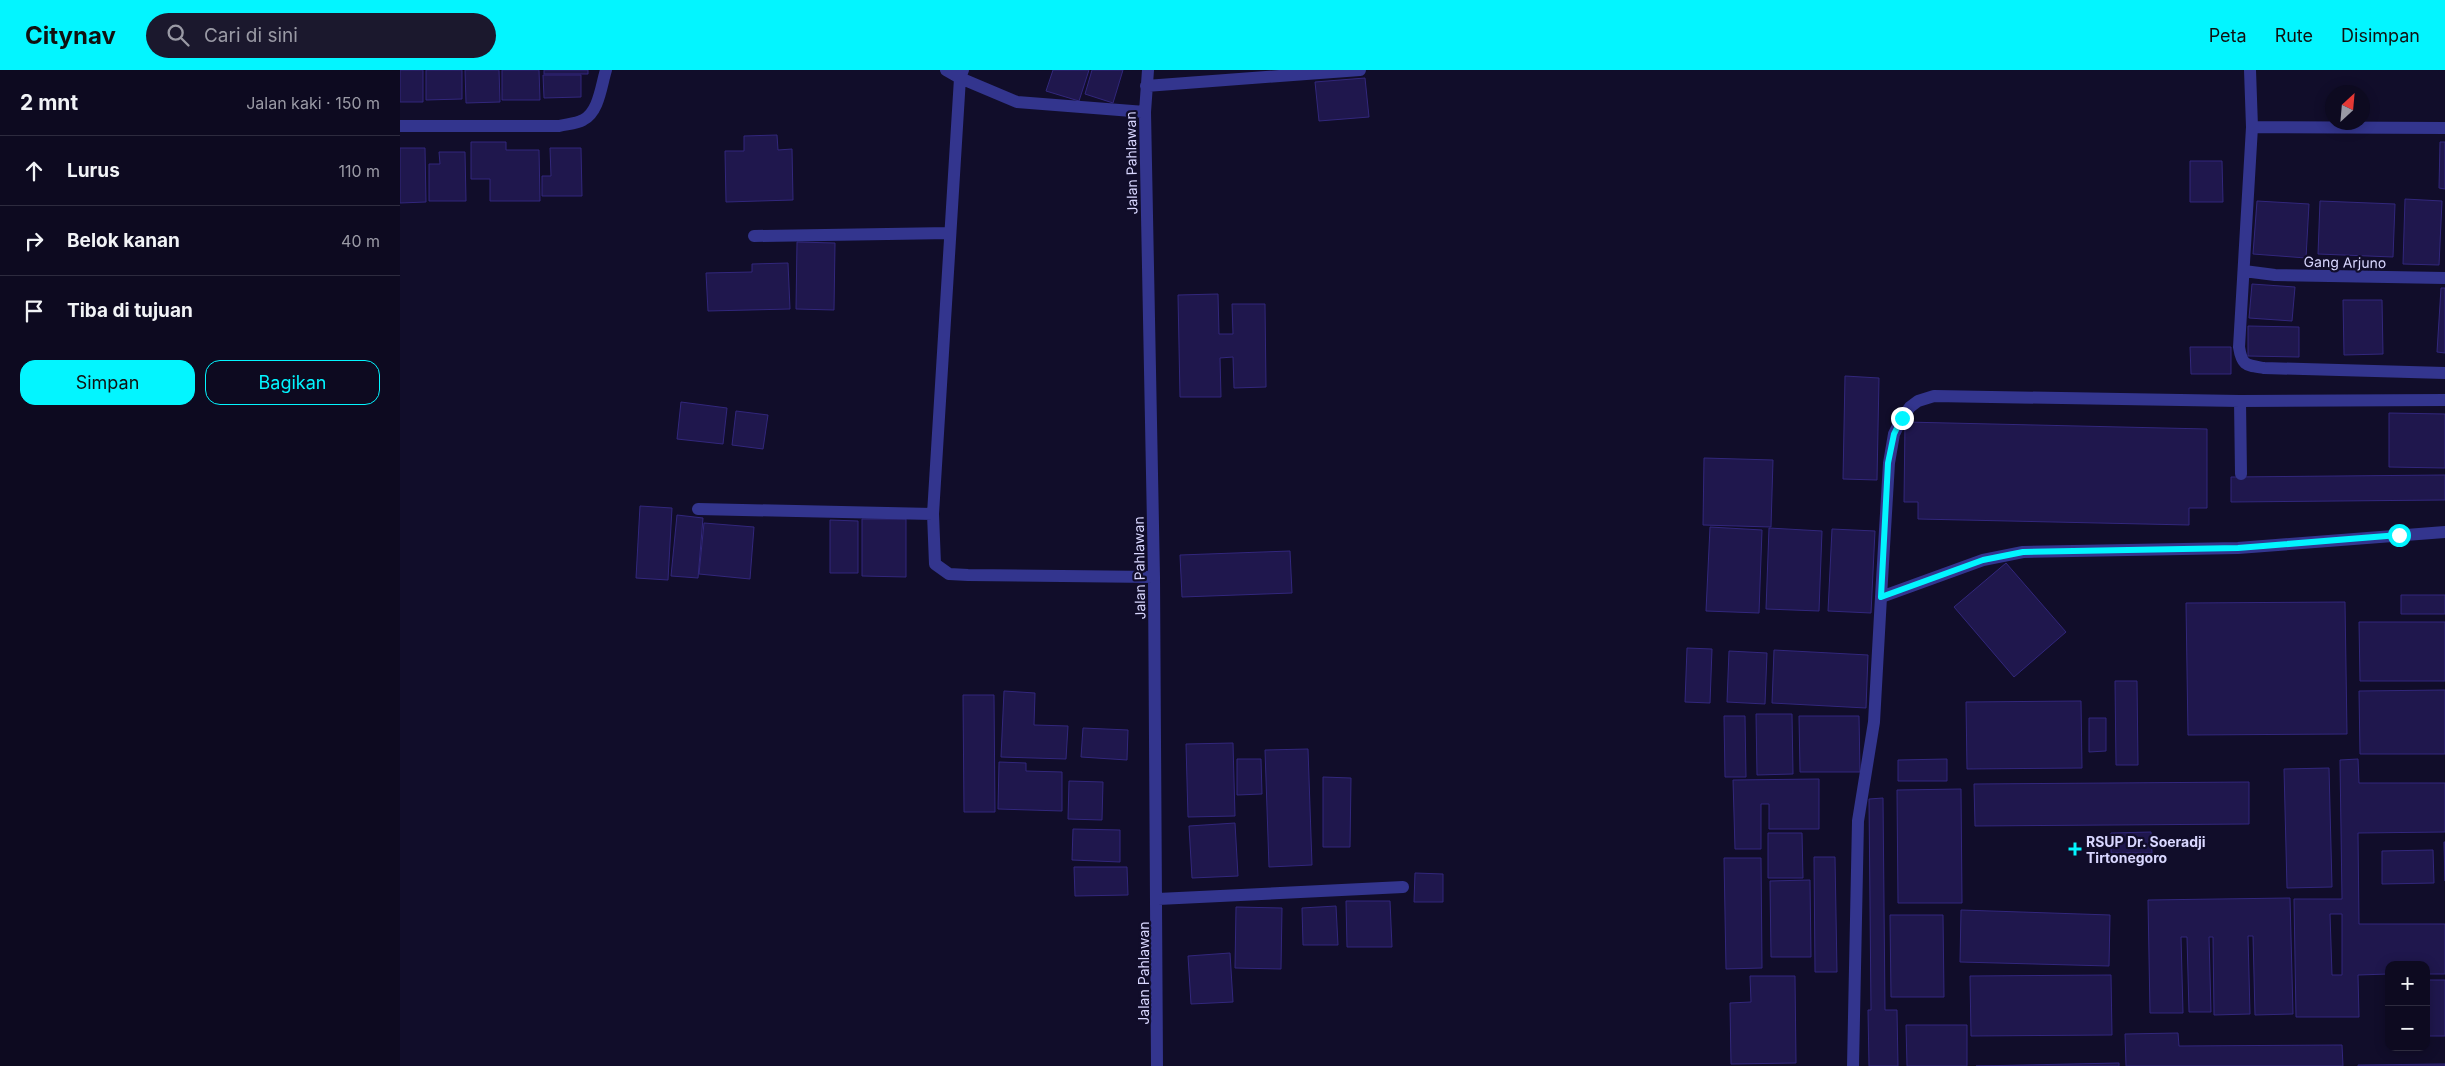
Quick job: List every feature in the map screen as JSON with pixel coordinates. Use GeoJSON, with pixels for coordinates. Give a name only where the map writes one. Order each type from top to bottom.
{"type":"FeatureCollection","features":[{"type":"Feature","properties":{"kind":"street"},"geometry":{"type":"LineString","coordinates":[[400,126],[559,126],[582,121],[591,113],[595,106],[606,70]]}},
{"type":"Feature","properties":{"kind":"street"},"geometry":{"type":"LineString","coordinates":[[946,70],[961,74],[1017,102],[1145,112]]}},
{"type":"Feature","properties":{"kind":"street","name":"Jalan Pahlawan"},"geometry":{"type":"LineString","coordinates":[[1148,70],[1145,112],[1154,577],[1158,899],[1157,1066]]}},
{"type":"Feature","properties":{"kind":"street"},"geometry":{"type":"LineString","coordinates":[[1146,86],[1360,70]]}},
{"type":"Feature","properties":{"kind":"street"},"geometry":{"type":"LineString","coordinates":[[2250,70],[2252,127],[2240,347],[2241,359],[2248,366],[2264,368],[2445,373]]}},
{"type":"Feature","properties":{"kind":"street"},"geometry":{"type":"LineString","coordinates":[[961,74],[933,514],[935,564],[949,574],[1154,577]]}},
{"type":"Feature","properties":{"kind":"street"},"geometry":{"type":"LineString","coordinates":[[2252,127],[2445,128]]}},
{"type":"Feature","properties":{"kind":"street"},"geometry":{"type":"LineString","coordinates":[[754,236],[950,233]]}},
{"type":"Feature","properties":{"kind":"street","name":"Gang Arjuno"},"geometry":{"type":"LineString","coordinates":[[2244,271],[2275,275],[2445,278]]}},
{"type":"Feature","properties":{"kind":"street"},"geometry":{"type":"LineString","coordinates":[[1854,1066],[1858,821],[1874,722],[1888,463],[1894,434],[1902,418],[1918,401],[1934,396],[2240,401],[2445,400]]}},
{"type":"Feature","properties":{"kind":"street"},"geometry":{"type":"LineString","coordinates":[[2240,401],[2241,474]]}},
{"type":"Feature","properties":{"kind":"street"},"geometry":{"type":"LineString","coordinates":[[698,509],[933,514]]}},
{"type":"Feature","properties":{"kind":"street"},"geometry":{"type":"LineString","coordinates":[[1881,597],[1983,560],[2023,552],[2238,548],[2445,532]]}},
{"type":"Feature","properties":{"kind":"street"},"geometry":{"type":"LineString","coordinates":[[1158,899],[1403,887]]}},
{"type":"Feature","properties":{"kind":"building"},"geometry":{"type":"Polygon","coordinates":[[[400,70],[423,70],[423,102],[400,102],[400,70]]]}},
{"type":"Feature","properties":{"kind":"building"},"geometry":{"type":"Polygon","coordinates":[[[426,70],[462,70],[462,99],[426,100],[426,70]]]}},
{"type":"Feature","properties":{"kind":"building"},"geometry":{"type":"Polygon","coordinates":[[[465,70],[499,70],[500,102],[466,103],[465,70]]]}},
{"type":"Feature","properties":{"kind":"building"},"geometry":{"type":"Polygon","coordinates":[[[502,70],[539,70],[540,100],[502,100],[502,70]]]}},
{"type":"Feature","properties":{"kind":"building"},"geometry":{"type":"Polygon","coordinates":[[[544,70],[588,70],[588,74],[544,74],[544,70]]]}},
{"type":"Feature","properties":{"kind":"building"},"geometry":{"type":"Polygon","coordinates":[[[1053,70],[1089,70],[1079,101],[1046,91],[1053,70]]]}},
{"type":"Feature","properties":{"kind":"building"},"geometry":{"type":"Polygon","coordinates":[[[1092,70],[1123,70],[1113,103],[1085,94],[1092,70]]]}},
{"type":"Feature","properties":{"kind":"building"},"geometry":{"type":"Polygon","coordinates":[[[543,75],[581,75],[581,97],[544,98],[543,75]]]}},
{"type":"Feature","properties":{"kind":"building"},"geometry":{"type":"Polygon","coordinates":[[[1365,78],[1369,117],[1319,121],[1315,82],[1365,78]]]}},
{"type":"Feature","properties":{"kind":"building"},"geometry":{"type":"Polygon","coordinates":[[[777,135],[778,150],[792,149],[793,200],[726,202],[725,151],[744,151],[744,136],[777,135]]]}},
{"type":"Feature","properties":{"kind":"building"},"geometry":{"type":"Polygon","coordinates":[[[471,142],[506,142],[506,150],[539,150],[540,201],[490,201],[490,179],[471,179],[471,142]]]}},
{"type":"Feature","properties":{"kind":"building"},"geometry":{"type":"Polygon","coordinates":[[[2440,142],[2445,142],[2445,189],[2439,188],[2440,142]]]}},
{"type":"Feature","properties":{"kind":"building"},"geometry":{"type":"Polygon","coordinates":[[[400,148],[425,148],[426,202],[400,203],[400,148]]]}},
{"type":"Feature","properties":{"kind":"building"},"geometry":{"type":"Polygon","coordinates":[[[550,148],[581,148],[582,196],[542,196],[542,176],[551,176],[550,148]]]}},
{"type":"Feature","properties":{"kind":"building"},"geometry":{"type":"Polygon","coordinates":[[[439,152],[465,152],[466,201],[429,201],[429,164],[440,164],[439,152]]]}},
{"type":"Feature","properties":{"kind":"building"},"geometry":{"type":"Polygon","coordinates":[[[2190,161],[2222,161],[2223,202],[2190,202],[2190,161]]]}},
{"type":"Feature","properties":{"kind":"building"},"geometry":{"type":"Polygon","coordinates":[[[2405,199],[2442,201],[2439,265],[2403,264],[2405,199]]]}},
{"type":"Feature","properties":{"kind":"building"},"geometry":{"type":"Polygon","coordinates":[[[2257,201],[2309,204],[2306,258],[2253,254],[2257,201]]]}},
{"type":"Feature","properties":{"kind":"building"},"geometry":{"type":"Polygon","coordinates":[[[2320,201],[2395,204],[2393,257],[2318,254],[2320,201]]]}},
{"type":"Feature","properties":{"kind":"building"},"geometry":{"type":"Polygon","coordinates":[[[797,242],[835,243],[834,310],[796,309],[797,242]]]}},
{"type":"Feature","properties":{"kind":"building"},"geometry":{"type":"Polygon","coordinates":[[[788,263],[790,309],[708,311],[706,273],[752,272],[752,264],[788,263]]]}},
{"type":"Feature","properties":{"kind":"building"},"geometry":{"type":"Polygon","coordinates":[[[2252,284],[2295,287],[2292,321],[2249,318],[2252,284]]]}},
{"type":"Feature","properties":{"kind":"building"},"geometry":{"type":"Polygon","coordinates":[[[2441,288],[2445,288],[2445,353],[2437,352],[2441,288]]]}},
{"type":"Feature","properties":{"kind":"building"},"geometry":{"type":"Polygon","coordinates":[[[1218,294],[1219,334],[1233,334],[1232,304],[1265,304],[1266,387],[1234,388],[1233,357],[1220,358],[1221,397],[1180,397],[1178,295],[1218,294]]]}},
{"type":"Feature","properties":{"kind":"building"},"geometry":{"type":"Polygon","coordinates":[[[2343,300],[2382,300],[2383,354],[2344,355],[2343,300]]]}},
{"type":"Feature","properties":{"kind":"building"},"geometry":{"type":"Polygon","coordinates":[[[2248,326],[2299,327],[2299,357],[2248,356],[2248,326]]]}},
{"type":"Feature","properties":{"kind":"building"},"geometry":{"type":"Polygon","coordinates":[[[2190,347],[2231,347],[2231,374],[2191,374],[2190,347]]]}},
{"type":"Feature","properties":{"kind":"building"},"geometry":{"type":"Polygon","coordinates":[[[1845,376],[1879,378],[1877,480],[1843,479],[1845,376]]]}},
{"type":"Feature","properties":{"kind":"building"},"geometry":{"type":"Polygon","coordinates":[[[681,402],[727,408],[723,444],[677,439],[681,402]]]}},
{"type":"Feature","properties":{"kind":"building"},"geometry":{"type":"Polygon","coordinates":[[[736,411],[768,415],[763,449],[732,445],[736,411]]]}},
{"type":"Feature","properties":{"kind":"building"},"geometry":{"type":"Polygon","coordinates":[[[2389,413],[2445,414],[2445,468],[2389,467],[2389,413]]]}},
{"type":"Feature","properties":{"kind":"building"},"geometry":{"type":"Polygon","coordinates":[[[1905,422],[2207,429],[2207,508],[2189,508],[2189,525],[1918,519],[1918,502],[1904,502],[1905,422]]]}},
{"type":"Feature","properties":{"kind":"building"},"geometry":{"type":"Polygon","coordinates":[[[1704,458],[1773,460],[1771,527],[1703,525],[1704,458]]]}},
{"type":"Feature","properties":{"kind":"building"},"geometry":{"type":"Polygon","coordinates":[[[2445,475],[2445,500],[2231,502],[2231,477],[2445,475]]]}},
{"type":"Feature","properties":{"kind":"building"},"geometry":{"type":"Polygon","coordinates":[[[640,506],[672,508],[668,580],[636,578],[640,506]]]}},
{"type":"Feature","properties":{"kind":"building"},"geometry":{"type":"Polygon","coordinates":[[[677,515],[703,518],[698,578],[671,576],[677,515]]]}},
{"type":"Feature","properties":{"kind":"building"},"geometry":{"type":"Polygon","coordinates":[[[862,519],[906,519],[906,577],[862,576],[862,519]]]}},
{"type":"Feature","properties":{"kind":"building"},"geometry":{"type":"Polygon","coordinates":[[[830,520],[858,521],[858,573],[830,573],[830,520]]]}},
{"type":"Feature","properties":{"kind":"building"},"geometry":{"type":"Polygon","coordinates":[[[704,523],[754,527],[750,579],[699,574],[704,523]]]}},
{"type":"Feature","properties":{"kind":"building"},"geometry":{"type":"Polygon","coordinates":[[[1710,527],[1762,530],[1759,613],[1706,611],[1710,527]]]}},
{"type":"Feature","properties":{"kind":"building"},"geometry":{"type":"Polygon","coordinates":[[[1769,528],[1822,531],[1819,611],[1766,609],[1769,528]]]}},
{"type":"Feature","properties":{"kind":"building"},"geometry":{"type":"Polygon","coordinates":[[[1832,529],[1875,531],[1871,613],[1828,611],[1832,529]]]}},
{"type":"Feature","properties":{"kind":"building"},"geometry":{"type":"Polygon","coordinates":[[[1290,551],[1292,593],[1182,597],[1180,555],[1290,551]]]}},
{"type":"Feature","properties":{"kind":"building"},"geometry":{"type":"Polygon","coordinates":[[[2006,563],[2066,632],[2014,677],[1954,607],[2006,563]]]}},
{"type":"Feature","properties":{"kind":"building"},"geometry":{"type":"Polygon","coordinates":[[[2401,595],[2445,595],[2445,614],[2401,614],[2401,595]]]}},
{"type":"Feature","properties":{"kind":"building"},"geometry":{"type":"Polygon","coordinates":[[[2345,602],[2347,734],[2188,735],[2186,603],[2345,602]]]}},
{"type":"Feature","properties":{"kind":"building"},"geometry":{"type":"Polygon","coordinates":[[[2359,622],[2445,622],[2445,681],[2360,681],[2359,622]]]}},
{"type":"Feature","properties":{"kind":"building"},"geometry":{"type":"Polygon","coordinates":[[[1687,648],[1712,649],[1710,703],[1685,702],[1687,648]]]}},
{"type":"Feature","properties":{"kind":"building"},"geometry":{"type":"Polygon","coordinates":[[[1774,650],[1868,655],[1866,708],[1772,703],[1774,650]]]}},
{"type":"Feature","properties":{"kind":"building"},"geometry":{"type":"Polygon","coordinates":[[[1729,651],[1767,653],[1765,704],[1727,702],[1729,651]]]}},
{"type":"Feature","properties":{"kind":"building"},"geometry":{"type":"Polygon","coordinates":[[[2115,681],[2137,681],[2138,765],[2116,765],[2115,681]]]}},
{"type":"Feature","properties":{"kind":"building"},"geometry":{"type":"Polygon","coordinates":[[[2445,690],[2445,754],[2360,754],[2359,691],[2445,690]]]}},
{"type":"Feature","properties":{"kind":"building"},"geometry":{"type":"Polygon","coordinates":[[[1004,691],[1035,693],[1034,725],[1068,726],[1066,759],[1001,757],[1004,691]]]}},
{"type":"Feature","properties":{"kind":"building"},"geometry":{"type":"Polygon","coordinates":[[[963,695],[994,695],[995,812],[964,812],[963,695]]]}},
{"type":"Feature","properties":{"kind":"building"},"geometry":{"type":"Polygon","coordinates":[[[2081,701],[2082,768],[1967,769],[1966,702],[2081,701]]]}},
{"type":"Feature","properties":{"kind":"building"},"geometry":{"type":"Polygon","coordinates":[[[1756,714],[1792,714],[1793,774],[1757,775],[1756,714]]]}},
{"type":"Feature","properties":{"kind":"building"},"geometry":{"type":"Polygon","coordinates":[[[1724,716],[1745,716],[1746,777],[1725,777],[1724,716]]]}},
{"type":"Feature","properties":{"kind":"building"},"geometry":{"type":"Polygon","coordinates":[[[1799,716],[1859,716],[1860,772],[1800,772],[1799,716]]]}},
{"type":"Feature","properties":{"kind":"building"},"geometry":{"type":"Polygon","coordinates":[[[2089,718],[2106,718],[2106,751],[2089,752],[2089,718]]]}},
{"type":"Feature","properties":{"kind":"building"},"geometry":{"type":"Polygon","coordinates":[[[1083,728],[1128,730],[1127,760],[1081,757],[1083,728]]]}},
{"type":"Feature","properties":{"kind":"building"},"geometry":{"type":"Polygon","coordinates":[[[1233,743],[1235,816],[1188,817],[1186,744],[1233,743]]]}},
{"type":"Feature","properties":{"kind":"building"},"geometry":{"type":"Polygon","coordinates":[[[1308,749],[1312,865],[1269,867],[1265,750],[1308,749]]]}},
{"type":"Feature","properties":{"kind":"building"},"geometry":{"type":"Polygon","coordinates":[[[1237,759],[1261,759],[1262,794],[1237,795],[1237,759]]]}},
{"type":"Feature","properties":{"kind":"building"},"geometry":{"type":"Polygon","coordinates":[[[1947,759],[1947,781],[1898,781],[1898,760],[1947,759]]]}},
{"type":"Feature","properties":{"kind":"building"},"geometry":{"type":"Polygon","coordinates":[[[2358,759],[2359,783],[2445,783],[2445,832],[2358,833],[2359,924],[2445,924],[2445,974],[2430,974],[2430,961],[2385,961],[2385,974],[2358,975],[2359,1017],[2296,1017],[2294,899],[2342,899],[2340,760],[2358,759]],[[2330,914],[2332,975],[2342,975],[2342,914],[2330,914]]]}},
{"type":"Feature","properties":{"kind":"building"},"geometry":{"type":"Polygon","coordinates":[[[999,762],[1026,763],[1026,771],[1062,772],[1062,811],[998,809],[999,762]]]}},
{"type":"Feature","properties":{"kind":"building"},"geometry":{"type":"Polygon","coordinates":[[[2329,768],[2332,887],[2287,888],[2284,769],[2329,768]]]}},
{"type":"Feature","properties":{"kind":"building"},"geometry":{"type":"Polygon","coordinates":[[[1323,777],[1351,778],[1350,847],[1323,847],[1323,777]]]}},
{"type":"Feature","properties":{"kind":"building"},"geometry":{"type":"Polygon","coordinates":[[[1819,779],[1819,829],[1769,829],[1769,804],[1761,804],[1761,849],[1735,849],[1733,780],[1819,779]]]}},
{"type":"Feature","properties":{"kind":"building"},"geometry":{"type":"Polygon","coordinates":[[[1069,781],[1103,782],[1102,820],[1068,819],[1069,781]]]}},
{"type":"Feature","properties":{"kind":"building"},"geometry":{"type":"Polygon","coordinates":[[[2249,782],[2249,824],[1975,826],[1974,784],[2249,782]]]}},
{"type":"Feature","properties":{"kind":"building"},"geometry":{"type":"Polygon","coordinates":[[[1961,789],[1962,903],[1898,903],[1897,790],[1961,789]]]}},
{"type":"Feature","properties":{"kind":"building"},"geometry":{"type":"Polygon","coordinates":[[[1883,798],[1885,1010],[1897,1010],[1898,1066],[1869,1066],[1868,1010],[1871,1010],[1869,799],[1883,798]]]}},
{"type":"Feature","properties":{"kind":"building"},"geometry":{"type":"Polygon","coordinates":[[[1235,823],[1238,876],[1192,878],[1189,826],[1235,823]]]}},
{"type":"Feature","properties":{"kind":"building"},"geometry":{"type":"Polygon","coordinates":[[[1073,829],[1120,830],[1120,862],[1072,860],[1073,829]]]}},
{"type":"Feature","properties":{"kind":"building"},"geometry":{"type":"Polygon","coordinates":[[[2151,832],[2152,853],[2111,853],[2111,833],[2151,832]]]}},
{"type":"Feature","properties":{"kind":"building"},"geometry":{"type":"Polygon","coordinates":[[[1768,833],[1802,833],[1803,878],[1768,878],[1768,833]]]}},
{"type":"Feature","properties":{"kind":"building"},"geometry":{"type":"Polygon","coordinates":[[[2444,842],[2445,842],[2445,881],[2444,842]]]}},
{"type":"Feature","properties":{"kind":"building"},"geometry":{"type":"Polygon","coordinates":[[[2433,850],[2434,883],[2382,884],[2382,851],[2433,850]]]}},
{"type":"Feature","properties":{"kind":"building"},"geometry":{"type":"Polygon","coordinates":[[[1814,857],[1835,857],[1837,972],[1815,972],[1814,857]]]}},
{"type":"Feature","properties":{"kind":"building"},"geometry":{"type":"Polygon","coordinates":[[[1724,858],[1761,858],[1762,968],[1726,969],[1724,858]]]}},
{"type":"Feature","properties":{"kind":"building"},"geometry":{"type":"Polygon","coordinates":[[[1074,867],[1127,867],[1128,895],[1075,896],[1074,867]]]}},
{"type":"Feature","properties":{"kind":"building"},"geometry":{"type":"Polygon","coordinates":[[[1415,873],[1443,874],[1443,902],[1414,902],[1415,873]]]}},
{"type":"Feature","properties":{"kind":"building"},"geometry":{"type":"Polygon","coordinates":[[[1810,880],[1811,957],[1771,957],[1770,881],[1810,880]]]}},
{"type":"Feature","properties":{"kind":"building"},"geometry":{"type":"Polygon","coordinates":[[[2290,898],[2293,1014],[2255,1015],[2253,936],[2248,936],[2250,1014],[2214,1015],[2213,937],[2209,937],[2211,1012],[2189,1012],[2187,937],[2181,937],[2183,1013],[2150,1013],[2148,900],[2290,898]]]}},
{"type":"Feature","properties":{"kind":"building"},"geometry":{"type":"Polygon","coordinates":[[[1346,901],[1390,901],[1392,947],[1347,947],[1346,901]]]}},
{"type":"Feature","properties":{"kind":"building"},"geometry":{"type":"Polygon","coordinates":[[[1336,906],[1338,945],[1303,945],[1302,908],[1336,906]]]}},
{"type":"Feature","properties":{"kind":"building"},"geometry":{"type":"Polygon","coordinates":[[[1236,907],[1282,908],[1281,969],[1235,968],[1236,907]]]}},
{"type":"Feature","properties":{"kind":"building"},"geometry":{"type":"Polygon","coordinates":[[[1961,910],[2110,915],[2109,966],[1960,962],[1961,910]]]}},
{"type":"Feature","properties":{"kind":"building"},"geometry":{"type":"Polygon","coordinates":[[[1890,915],[1943,915],[1944,997],[1891,997],[1890,915]]]}},
{"type":"Feature","properties":{"kind":"building"},"geometry":{"type":"Polygon","coordinates":[[[1230,953],[1233,1002],[1191,1004],[1188,956],[1230,953]]]}},
{"type":"Feature","properties":{"kind":"building"},"geometry":{"type":"Polygon","coordinates":[[[2111,975],[2112,1035],[1971,1036],[1970,976],[2111,975]]]}},
{"type":"Feature","properties":{"kind":"building"},"geometry":{"type":"Polygon","coordinates":[[[1750,976],[1795,976],[1796,1063],[1731,1064],[1730,1003],[1751,1002],[1750,976]]]}},
{"type":"Feature","properties":{"kind":"building"},"geometry":{"type":"Polygon","coordinates":[[[2430,980],[2445,980],[2445,1036],[2430,1036],[2430,980]]]}},
{"type":"Feature","properties":{"kind":"building"},"geometry":{"type":"Polygon","coordinates":[[[1906,1025],[1967,1025],[1967,1066],[1907,1066],[1906,1025]]]}},
{"type":"Feature","properties":{"kind":"building"},"geometry":{"type":"Polygon","coordinates":[[[2178,1033],[2179,1046],[2342,1045],[2343,1066],[2126,1066],[2125,1034],[2178,1033]]]}},
{"type":"Feature","properties":{"kind":"building"},"geometry":{"type":"Polygon","coordinates":[[[2119,1063],[2119,1066],[1976,1066],[2119,1063]]]}},
{"type":"Feature","properties":{"kind":"building"},"geometry":{"type":"Polygon","coordinates":[[[2445,1064],[2445,1066],[2358,1066],[2358,1065],[2445,1064]]]}},
{"type":"Feature","properties":{"kind":"place","name":"RSUP Dr. Soeradji Tirtonegoro"},"geometry":{"type":"Point","coordinates":[2075,849]}},
{"type":"Feature","properties":{"kind":"route"},"geometry":{"type":"LineString","coordinates":[[1902,418],[1894,434],[1888,463],[1887,514],[1881,597],[1983,560],[2023,552],[2238,548],[2399,535]]}}]}
